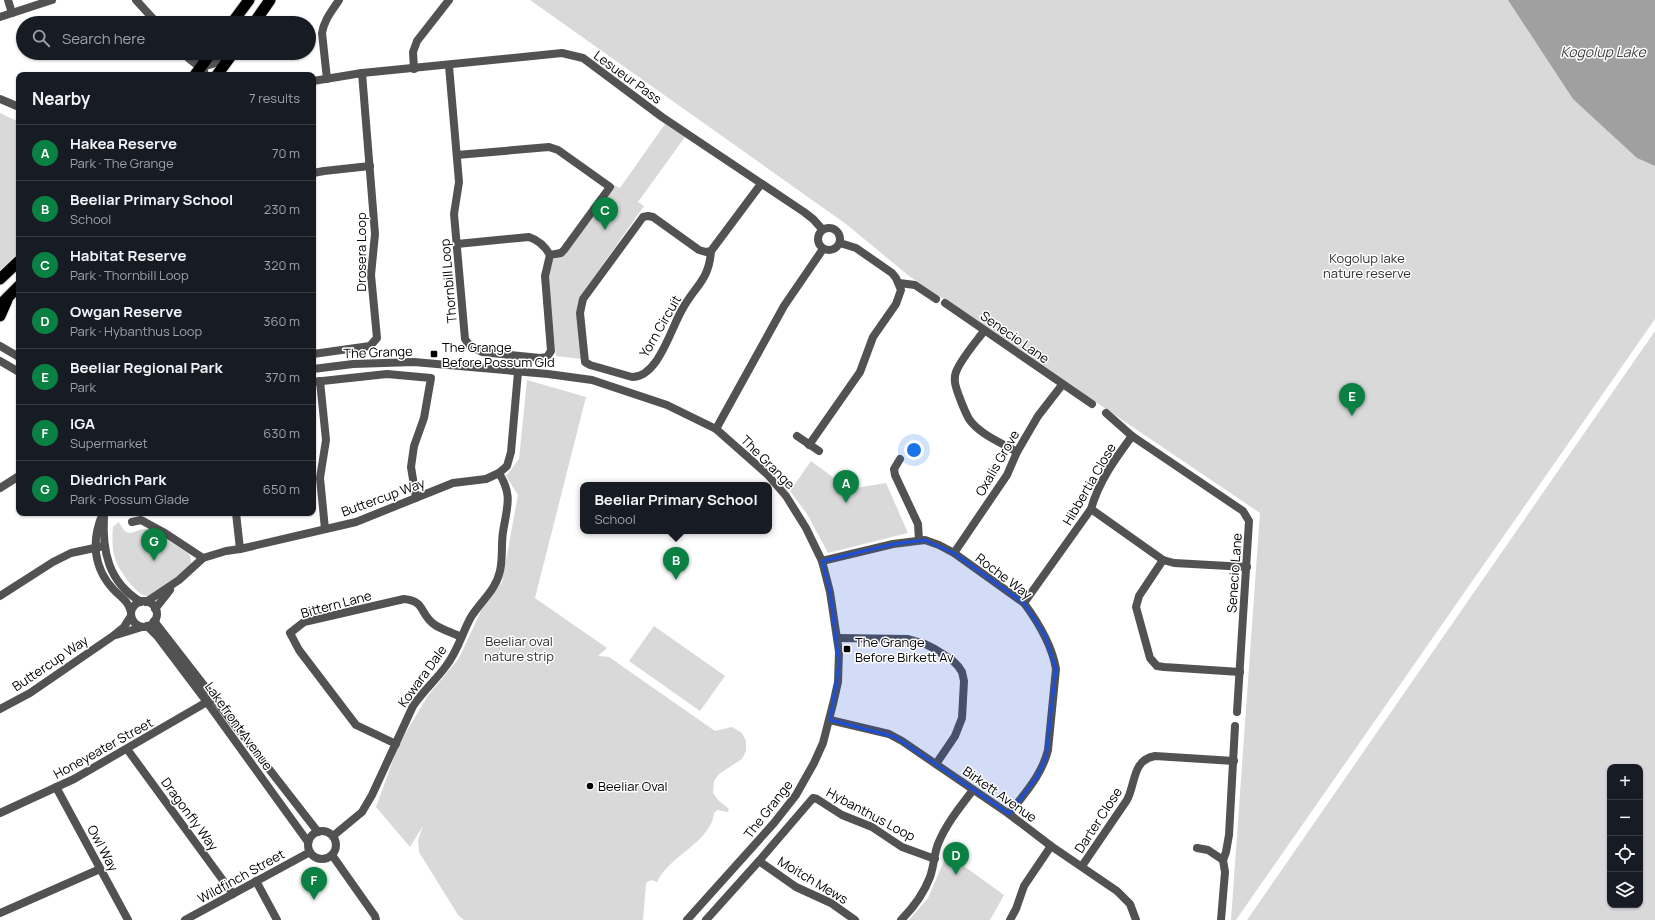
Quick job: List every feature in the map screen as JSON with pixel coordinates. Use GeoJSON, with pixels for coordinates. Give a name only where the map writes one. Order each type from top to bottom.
{"type":"FeatureCollection","features":[{"type":"Feature","properties":{"kind":"highway"},"geometry":{"type":"LineString","coordinates":[[237,16],[249,0]]}},
{"type":"Feature","properties":{"kind":"highway"},"geometry":{"type":"LineString","coordinates":[[259,16],[270,0]]}},
{"type":"Feature","properties":{"kind":"highway"},"geometry":{"type":"LineString","coordinates":[[204,70],[208,60]]}},
{"type":"Feature","properties":{"kind":"highway"},"geometry":{"type":"LineString","coordinates":[[219,72],[227,60]]}},
{"type":"Feature","properties":{"kind":"highway"},"geometry":{"type":"LineString","coordinates":[[0,279],[16,264]]}},
{"type":"Feature","properties":{"kind":"highway"},"geometry":{"type":"LineString","coordinates":[[0,316],[4,301],[16,289]]}},
{"type":"Feature","properties":{"kind":"street"},"geometry":{"type":"LineString","coordinates":[[8,0],[12,13]]}},
{"type":"Feature","properties":{"kind":"street"},"geometry":{"type":"LineString","coordinates":[[0,17],[52,0]]}},
{"type":"Feature","properties":{"kind":"street"},"geometry":{"type":"LineString","coordinates":[[136,0],[151,16]]}},
{"type":"Feature","properties":{"kind":"street"},"geometry":{"type":"LineString","coordinates":[[327,79],[322,33],[323,26],[339,0]]}},
{"type":"Feature","properties":{"kind":"street"},"geometry":{"type":"LineString","coordinates":[[414,69],[413,52],[417,41],[449,0]]}},
{"type":"Feature","properties":{"kind":"street","name":"Lesueur Pass"},"geometry":{"type":"LineString","coordinates":[[316,81],[362,74],[562,53],[583,58],[662,117],[813,219],[822,229],[828,227],[833,228],[838,232],[840,243]]}},
{"type":"Feature","properties":{"kind":"street"},"geometry":{"type":"LineString","coordinates":[[191,60],[204,70]]}},
{"type":"Feature","properties":{"kind":"street"},"geometry":{"type":"LineString","coordinates":[[201,60],[204,70]]}},
{"type":"Feature","properties":{"kind":"street"},"geometry":{"type":"LineString","coordinates":[[204,70],[208,65],[222,60]]}},
{"type":"Feature","properties":{"kind":"street","name":"Thornbill Loop"},"geometry":{"type":"LineString","coordinates":[[449,66],[459,182],[454,214],[456,244],[464,334],[470,346],[482,352],[543,358],[549,354],[551,351],[545,276],[550,255]]}},
{"type":"Feature","properties":{"kind":"street","name":"Drosera Loop"},"geometry":{"type":"LineString","coordinates":[[316,354],[370,346],[377,338],[371,275],[375,234],[362,74]]}},
{"type":"Feature","properties":{"kind":"street"},"geometry":{"type":"LineString","coordinates":[[0,99],[16,107]]}},
{"type":"Feature","properties":{"kind":"street"},"geometry":{"type":"LineString","coordinates":[[456,244],[529,237],[535,239],[547,249],[550,255],[561,253],[610,187],[558,150],[549,147],[457,155]]}},
{"type":"Feature","properties":{"kind":"street"},"geometry":{"type":"LineString","coordinates":[[316,172],[370,166]]}},
{"type":"Feature","properties":{"kind":"street","name":"Yorn Circuit"},"geometry":{"type":"LineString","coordinates":[[711,251],[706,252],[699,250],[653,217],[643,217],[583,298],[580,313],[585,362],[590,365],[632,377],[637,377],[652,366],[664,349],[683,307],[706,275],[711,251],[761,184]]}},
{"type":"Feature","properties":{"kind":"street"},"geometry":{"type":"LineString","coordinates":[[809,445],[860,372],[873,337],[896,304],[901,290],[899,283],[892,273],[856,248],[840,243],[833,250],[828,251],[823,249],[819,245],[817,239],[818,234],[822,229]]}},
{"type":"Feature","properties":{"kind":"street"},"geometry":{"type":"LineString","coordinates":[[716,428],[784,306],[823,249]]}},
{"type":"Feature","properties":{"kind":"street"},"geometry":{"type":"LineString","coordinates":[[899,283],[915,285],[936,299]]}},
{"type":"Feature","properties":{"kind":"street","name":"Senecio Lane"},"geometry":{"type":"LineString","coordinates":[[945,303],[1062,385],[1092,404]]}},
{"type":"Feature","properties":{"kind":"street"},"geometry":{"type":"LineString","coordinates":[[984,331],[959,366],[956,373],[956,387],[964,409],[970,420],[986,434],[1017,452]]}},
{"type":"Feature","properties":{"kind":"street"},"geometry":{"type":"LineString","coordinates":[[0,346],[16,355]]}},
{"type":"Feature","properties":{"kind":"street"},"geometry":{"type":"LineString","coordinates":[[0,361],[16,370]]}},
{"type":"Feature","properties":{"kind":"street","name":"The Grange"},"geometry":{"type":"LineString","coordinates":[[316,368],[353,364],[414,362],[548,374],[592,380],[667,405],[716,428],[779,486],[806,528],[822,561],[830,592],[839,652],[838,682],[830,720],[823,743],[814,763],[804,783],[787,808],[747,855],[687,920]]}},
{"type":"Feature","properties":{"kind":"street"},"geometry":{"type":"LineString","coordinates":[[498,473],[507,466],[511,452],[518,372]]}},
{"type":"Feature","properties":{"kind":"street"},"geometry":{"type":"LineString","coordinates":[[325,529],[320,478],[326,440],[317,382],[387,374],[431,378],[424,418],[414,446],[410,467],[416,498]]}},
{"type":"Feature","properties":{"kind":"street","name":"Oxalis Grove"},"geometry":{"type":"LineString","coordinates":[[954,553],[1007,476],[1017,452],[1038,416],[1062,385]]}},
{"type":"Feature","properties":{"kind":"street","name":"Senecio Lane"},"geometry":{"type":"LineString","coordinates":[[1106,413],[1132,436],[1243,511],[1249,521],[1237,712]]}},
{"type":"Feature","properties":{"kind":"street"},"geometry":{"type":"LineString","coordinates":[[797,436],[819,452]]}},
{"type":"Feature","properties":{"kind":"street","name":"Hibbertia Close"},"geometry":{"type":"LineString","coordinates":[[1024,603],[1091,509],[1100,483],[1132,436]]}},
{"type":"Feature","properties":{"kind":"street"},"geometry":{"type":"LineString","coordinates":[[900,459],[894,469],[895,475],[918,524],[919,540]]}},
{"type":"Feature","properties":{"kind":"street","name":"Buttercup Way"},"geometry":{"type":"LineString","coordinates":[[155,608],[179,580],[203,558],[226,551],[356,522],[453,483],[486,479],[498,473]]}},
{"type":"Feature","properties":{"kind":"street","name":"Kowara Dale"},"geometry":{"type":"LineString","coordinates":[[333,836],[362,812],[372,795],[413,706],[422,692],[447,666],[472,616],[493,590],[500,571],[502,538],[508,496],[505,484],[498,473]]}},
{"type":"Feature","properties":{"kind":"street"},"geometry":{"type":"LineString","coordinates":[[0,488],[16,478]]}},
{"type":"Feature","properties":{"kind":"street"},"geometry":{"type":"LineString","coordinates":[[1091,509],[1163,560],[1174,563],[1247,567]]}},
{"type":"Feature","properties":{"kind":"street"},"geometry":{"type":"LineString","coordinates":[[100,547],[118,582],[130,596],[143,602],[150,603],[155,608],[156,615],[154,621],[145,627],[136,624],[131,614],[130,606],[106,580],[101,570],[100,547],[104,516]]}},
{"type":"Feature","properties":{"kind":"street"},"geometry":{"type":"LineString","coordinates":[[236,516],[240,549]]}},
{"type":"Feature","properties":{"kind":"street"},"geometry":{"type":"LineString","coordinates":[[132,522],[141,520],[165,533],[203,558]]}},
{"type":"Feature","properties":{"kind":"street","name":"Roche Way"},"geometry":{"type":"LineString","coordinates":[[822,561],[893,544],[925,540],[935,543],[954,553],[1024,603],[1045,635],[1054,658],[1056,669],[1046,758],[1037,777],[1009,814]]}},
{"type":"Feature","properties":{"kind":"street"},"geometry":{"type":"LineString","coordinates":[[0,596],[71,553],[100,547]]}},
{"type":"Feature","properties":{"kind":"street"},"geometry":{"type":"LineString","coordinates":[[1163,560],[1136,601],[1138,615],[1143,628],[1150,658],[1157,666],[1240,672]]}},
{"type":"Feature","properties":{"kind":"street","name":"Buttercup Way"},"geometry":{"type":"LineString","coordinates":[[143,602],[179,580]]}},
{"type":"Feature","properties":{"kind":"street","name":"Bittern Lane"},"geometry":{"type":"LineString","coordinates":[[396,744],[356,725],[299,650],[290,633],[304,622],[404,599],[413,600],[419,604],[425,615],[436,625],[461,637]]}},
{"type":"Feature","properties":{"kind":"street"},"geometry":{"type":"LineString","coordinates":[[131,614],[134,605],[143,602]]}},
{"type":"Feature","properties":{"kind":"street","name":"Buttercup Way"},"geometry":{"type":"LineString","coordinates":[[0,709],[30,693],[113,636],[124,627],[131,614]]}},
{"type":"Feature","properties":{"kind":"street","name":"Lakefront Avenue"},"geometry":{"type":"LineString","coordinates":[[154,621],[211,700],[308,842]]}},
{"type":"Feature","properties":{"kind":"street","name":"Buttercup Way"},"geometry":{"type":"LineString","coordinates":[[113,636],[145,627]]}},
{"type":"Feature","properties":{"kind":"street","name":"Lakefront Avenue"},"geometry":{"type":"LineString","coordinates":[[145,627],[158,637],[318,832]]}},
{"type":"Feature","properties":{"kind":"street"},"geometry":{"type":"LineString","coordinates":[[837,638],[908,639],[933,648],[952,660],[958,666],[962,672],[964,681],[962,718],[955,736],[936,764]]}},
{"type":"Feature","properties":{"kind":"street","name":"Honeyeater Street"},"geometry":{"type":"LineString","coordinates":[[0,813],[74,779],[211,700]]}},
{"type":"Feature","properties":{"kind":"street","name":"Birkett Avenue"},"geometry":{"type":"LineString","coordinates":[[830,720],[889,734],[902,741],[1009,814],[1051,846],[1117,891],[1134,911],[1136,920]]}},
{"type":"Feature","properties":{"kind":"street"},"geometry":{"type":"LineString","coordinates":[[1221,920],[1225,872],[1223,860],[1229,835],[1235,726]]}},
{"type":"Feature","properties":{"kind":"street","name":"Dragonfly Way"},"geometry":{"type":"LineString","coordinates":[[127,749],[233,894]]}},
{"type":"Feature","properties":{"kind":"street","name":"Darter Close"},"geometry":{"type":"LineString","coordinates":[[1082,866],[1127,800],[1131,793],[1136,768],[1140,762],[1147,757],[1155,756],[1234,761]]}},
{"type":"Feature","properties":{"kind":"street","name":"Owl Way"},"geometry":{"type":"LineString","coordinates":[[56,788],[128,920]]}},
{"type":"Feature","properties":{"kind":"street"},"geometry":{"type":"LineString","coordinates":[[902,920],[910,911],[925,888],[935,859],[937,845],[948,824],[973,790]]}},
{"type":"Feature","properties":{"kind":"street","name":"Hybanthus Loop"},"geometry":{"type":"LineString","coordinates":[[706,920],[759,861],[811,799],[814,798],[842,815],[872,827],[902,847],[935,859]]}},
{"type":"Feature","properties":{"kind":"street"},"geometry":{"type":"LineString","coordinates":[[318,832],[329,833],[333,836],[336,842],[336,847],[332,855],[326,859],[314,857],[310,852],[308,842],[311,836],[318,832]]}},
{"type":"Feature","properties":{"kind":"street"},"geometry":{"type":"LineString","coordinates":[[1010,920],[1016,909],[1024,886],[1051,846]]}},
{"type":"Feature","properties":{"kind":"street"},"geometry":{"type":"LineString","coordinates":[[1197,848],[1208,850],[1223,860]]}},
{"type":"Feature","properties":{"kind":"street","name":"Wildfinch Street"},"geometry":{"type":"LineString","coordinates":[[185,920],[310,852]]}},
{"type":"Feature","properties":{"kind":"street"},"geometry":{"type":"LineString","coordinates":[[332,855],[375,916],[376,920]]}},
{"type":"Feature","properties":{"kind":"street","name":"Moitch Mews"},"geometry":{"type":"LineString","coordinates":[[759,861],[796,886],[831,903],[855,920]]}},
{"type":"Feature","properties":{"kind":"street"},"geometry":{"type":"LineString","coordinates":[[0,913],[100,869]]}},
{"type":"Feature","properties":{"kind":"street"},"geometry":{"type":"LineString","coordinates":[[256,881],[277,920]]}},
{"type":"Feature","properties":{"kind":"highlighted area"},"geometry":{"type":"Polygon","coordinates":[[[925,540],[954,553],[1024,603],[1045,635],[1056,669],[1046,758],[1037,777],[1009,814],[895,737],[830,720],[839,664],[830,592],[822,561],[893,544],[925,540]]]}},
{"type":"Feature","properties":{"kind":"green space","name":"Kogolup lake nature reserve"},"geometry":{"type":"Polygon","coordinates":[[[530,0],[1655,0],[1655,319],[1236,920],[1231,920],[1260,513],[909,276],[846,224],[530,0]]]}},
{"type":"Feature","properties":{"kind":"green space"},"geometry":{"type":"Polygon","coordinates":[[[0,113],[16,121],[16,255],[0,272],[0,113]]]}},
{"type":"Feature","properties":{"kind":"green space"},"geometry":{"type":"Polygon","coordinates":[[[665,124],[685,137],[638,202],[644,206],[587,287],[578,304],[581,359],[556,356],[547,268],[552,260],[566,254],[614,185],[620,188],[665,124]]]}},
{"type":"Feature","properties":{"kind":"green space"},"geometry":{"type":"Polygon","coordinates":[[[1655,331],[1655,920],[1247,920],[1655,331]]]}},
{"type":"Feature","properties":{"kind":"green space","name":"Beeliar Oval"},"geometry":{"type":"Polygon","coordinates":[[[527,380],[586,397],[535,598],[607,648],[598,656],[609,657],[715,731],[732,727],[742,733],[746,741],[746,751],[742,759],[719,774],[714,781],[713,793],[718,800],[729,809],[728,812],[717,810],[714,813],[706,832],[698,841],[670,865],[657,882],[651,880],[646,883],[643,920],[464,920],[458,915],[419,852],[418,840],[423,826],[410,847],[376,807],[399,744],[427,697],[459,658],[481,611],[502,582],[518,495],[506,476],[519,459],[527,380]]]}},
{"type":"Feature","properties":{"kind":"green space"},"geometry":{"type":"Polygon","coordinates":[[[811,461],[849,489],[886,483],[908,533],[828,553],[807,514],[790,491],[811,461]]]}},
{"type":"Feature","properties":{"kind":"green space"},"geometry":{"type":"Polygon","coordinates":[[[119,522],[126,532],[129,533],[150,529],[189,554],[191,562],[186,574],[168,588],[155,595],[147,596],[137,591],[122,573],[114,555],[112,541],[113,527],[119,522]]]}},
{"type":"Feature","properties":{"kind":"green space"},"geometry":{"type":"Polygon","coordinates":[[[654,626],[725,676],[700,711],[629,661],[654,626]]]}},
{"type":"Feature","properties":{"kind":"green space"},"geometry":{"type":"Polygon","coordinates":[[[947,854],[1004,895],[990,920],[909,920],[928,898],[947,854]]]}},
{"type":"Feature","properties":{"kind":"water","name":"Kogolup Lake"},"geometry":{"type":"Polygon","coordinates":[[[1508,0],[1655,0],[1655,166],[1637,158],[1573,99],[1508,0]]]}},
{"type":"Feature","properties":{"kind":"place","name":"Habitat Reserve"},"geometry":{"type":"Point","coordinates":[605,230]}},
{"type":"Feature","properties":{"kind":"place","name":"The Grange Before Possum Gld"},"geometry":{"type":"Point","coordinates":[434,354]}},
{"type":"Feature","properties":{"kind":"place","name":"Beeliar Regional Park"},"geometry":{"type":"Point","coordinates":[1352,416]}},
{"type":"Feature","properties":{"kind":"place","name":"Hakea Reserve"},"geometry":{"type":"Point","coordinates":[846,503]}},
{"type":"Feature","properties":{"kind":"place","name":"Diedrich Park"},"geometry":{"type":"Point","coordinates":[154,561]}},
{"type":"Feature","properties":{"kind":"place","name":"Beeliar Primary School"},"geometry":{"type":"Point","coordinates":[676,580]}},
{"type":"Feature","properties":{"kind":"place","name":"The Grange Before Birkett Av"},"geometry":{"type":"Point","coordinates":[847,649]}},
{"type":"Feature","properties":{"kind":"place","name":"Beeliar Oval"},"geometry":{"type":"Point","coordinates":[590,786]}},
{"type":"Feature","properties":{"kind":"place","name":"Owgan Reserve"},"geometry":{"type":"Point","coordinates":[956,875]}},
{"type":"Feature","properties":{"kind":"place","name":"IGA"},"geometry":{"type":"Point","coordinates":[314,900]}},
{"type":"Feature","properties":{"kind":"park label","name":"Beeliar oval nature strip"},"geometry":{"type":"Point","coordinates":[519,648]}}]}
